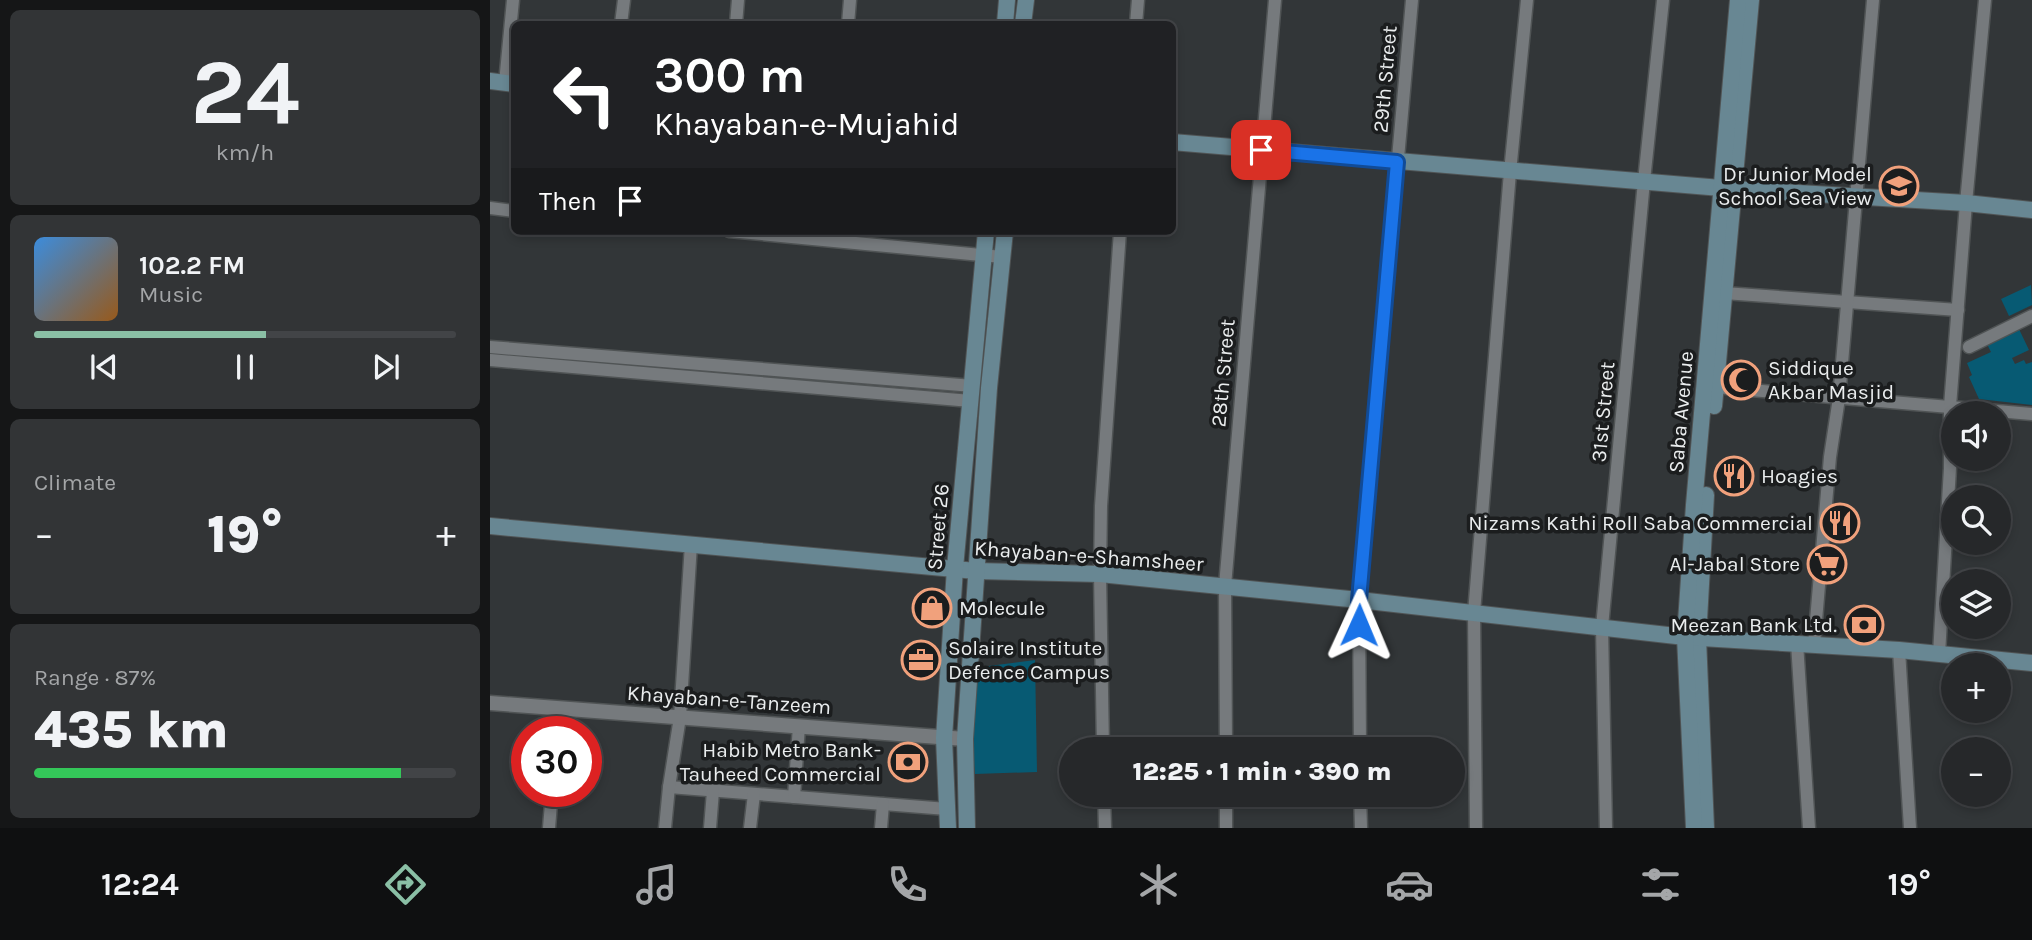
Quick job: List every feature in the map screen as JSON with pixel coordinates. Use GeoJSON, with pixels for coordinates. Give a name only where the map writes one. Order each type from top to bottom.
{"type":"FeatureCollection","features":[{"type":"Feature","properties":{"kind":"main road"},"geometry":{"type":"LineString","coordinates":[[1004,21],[1007,0]]}},
{"type":"Feature","properties":{"kind":"main road"},"geometry":{"type":"LineString","coordinates":[[1024,21],[1026,0]]}},
{"type":"Feature","properties":{"kind":"main road","name":"Saba Avenue"},"geometry":{"type":"LineString","coordinates":[[1706,828],[1692,637],[1724,293],[1738,0]]}},
{"type":"Feature","properties":{"kind":"main road","name":"Saba Avenue"},"geometry":{"type":"LineString","coordinates":[[1694,828],[1694,505],[1727,189],[1751,0]]}},
{"type":"Feature","properties":{"kind":"main road"},"geometry":{"type":"LineString","coordinates":[[1176,142],[1510,172],[1727,189],[1966,203],[2032,210]]}},
{"type":"Feature","properties":{"kind":"main road","name":"Street 26"},"geometry":{"type":"LineString","coordinates":[[946,828],[944,738],[986,235]]}},
{"type":"Feature","properties":{"kind":"main road","name":"Street 26"},"geometry":{"type":"LineString","coordinates":[[967,828],[965,739],[989,388],[1005,235]]}},
{"type":"Feature","properties":{"kind":"main road","name":"Khayaban-e-Shamsheer"},"geometry":{"type":"LineString","coordinates":[[490,526],[976,570],[1100,574],[1692,637],[1899,650],[2032,663]]}},
{"type":"Feature","properties":{"kind":"street"},"geometry":{"type":"LineString","coordinates":[[503,83],[513,0]]}},
{"type":"Feature","properties":{"kind":"street"},"geometry":{"type":"LineString","coordinates":[[621,21],[624,0]]}},
{"type":"Feature","properties":{"kind":"street"},"geometry":{"type":"LineString","coordinates":[[736,21],[738,0]]}},
{"type":"Feature","properties":{"kind":"street"},"geometry":{"type":"LineString","coordinates":[[848,21],[850,0]]}},
{"type":"Feature","properties":{"kind":"street"},"geometry":{"type":"LineString","coordinates":[[1136,21],[1138,0]]}},
{"type":"Feature","properties":{"kind":"street","name":"28th Street"},"geometry":{"type":"LineString","coordinates":[[1226,737],[1225,586],[1275,0]]}},
{"type":"Feature","properties":{"kind":"street","name":"29th Street"},"geometry":{"type":"LineString","coordinates":[[1360,737],[1359,600],[1412,0]]}},
{"type":"Feature","properties":{"kind":"street"},"geometry":{"type":"LineString","coordinates":[[1476,828],[1474,613],[1510,172],[1527,0]]}},
{"type":"Feature","properties":{"kind":"street","name":"31st Street"},"geometry":{"type":"LineString","coordinates":[[1606,828],[1602,627],[1664,0]]}},
{"type":"Feature","properties":{"kind":"street"},"geometry":{"type":"LineString","coordinates":[[1814,644],[1830,457],[1839,398],[1873,0]]}},
{"type":"Feature","properties":{"kind":"street"},"geometry":{"type":"LineString","coordinates":[[1950,401],[1985,0]]}},
{"type":"Feature","properties":{"kind":"street"},"geometry":{"type":"LineString","coordinates":[[490,208],[511,211]]}},
{"type":"Feature","properties":{"kind":"street"},"geometry":{"type":"LineString","coordinates":[[772,235],[1002,257]]}},
{"type":"Feature","properties":{"kind":"street"},"geometry":{"type":"LineString","coordinates":[[1103,737],[1101,506],[1120,235]]}},
{"type":"Feature","properties":{"kind":"street"},"geometry":{"type":"LineString","coordinates":[[1724,293],[1958,310]]}},
{"type":"Feature","properties":{"kind":"street"},"geometry":{"type":"LineString","coordinates":[[1969,347],[2030,321]]}},
{"type":"Feature","properties":{"kind":"street"},"geometry":{"type":"LineString","coordinates":[[490,346],[972,393]]}},
{"type":"Feature","properties":{"kind":"street"},"geometry":{"type":"LineString","coordinates":[[490,360],[972,393]]}},
{"type":"Feature","properties":{"kind":"street"},"geometry":{"type":"LineString","coordinates":[[1716,387],[1941,405]]}},
{"type":"Feature","properties":{"kind":"street"},"geometry":{"type":"LineString","coordinates":[[2011,412],[2032,414]]}},
{"type":"Feature","properties":{"kind":"street"},"geometry":{"type":"LineString","coordinates":[[1939,654],[1950,471]]}},
{"type":"Feature","properties":{"kind":"street"},"geometry":{"type":"LineString","coordinates":[[665,828],[680,717],[691,544]]}},
{"type":"Feature","properties":{"kind":"street"},"geometry":{"type":"LineString","coordinates":[[1797,643],[1809,828]]}},
{"type":"Feature","properties":{"kind":"street"},"geometry":{"type":"LineString","coordinates":[[1899,650],[1910,828]]}},
{"type":"Feature","properties":{"kind":"street","name":"Khayaban-e-Tanzeem"},"geometry":{"type":"LineString","coordinates":[[490,703],[965,739]]}},
{"type":"Feature","properties":{"kind":"street"},"geometry":{"type":"LineString","coordinates":[[558,708],[558,716]]}},
{"type":"Feature","properties":{"kind":"street"},"geometry":{"type":"LineString","coordinates":[[794,797],[799,726]]}},
{"type":"Feature","properties":{"kind":"street"},"geometry":{"type":"LineString","coordinates":[[669,787],[946,809]]}},
{"type":"Feature","properties":{"kind":"street"},"geometry":{"type":"LineString","coordinates":[[710,828],[713,791]]}},
{"type":"Feature","properties":{"kind":"street"},"geometry":{"type":"LineString","coordinates":[[750,828],[754,794]]}},
{"type":"Feature","properties":{"kind":"street"},"geometry":{"type":"LineString","coordinates":[[881,828],[883,804]]}},
{"type":"Feature","properties":{"kind":"street"},"geometry":{"type":"LineString","coordinates":[[549,828],[551,807]]}},
{"type":"Feature","properties":{"kind":"street"},"geometry":{"type":"LineString","coordinates":[[1104,807],[1105,828]]}},
{"type":"Feature","properties":{"kind":"street"},"geometry":{"type":"LineString","coordinates":[[1226,807],[1226,828]]}},
{"type":"Feature","properties":{"kind":"street"},"geometry":{"type":"LineString","coordinates":[[1360,807],[1361,828]]}},
{"type":"Feature","properties":{"kind":"shaded area"},"geometry":{"type":"Polygon","coordinates":[[[2031,285],[2032,305],[2009,316],[2001,299],[2031,285]]]}},
{"type":"Feature","properties":{"kind":"shaded area"},"geometry":{"type":"Polygon","coordinates":[[[2018,327],[2029,350],[2012,358],[2015,364],[2024,360],[2026,364],[2032,362],[2032,405],[1979,399],[1969,377],[1972,375],[1967,363],[1991,352],[1986,342],[2018,327]]]}},
{"type":"Feature","properties":{"kind":"shaded area"},"geometry":{"type":"Polygon","coordinates":[[[1035,660],[1037,772],[975,774],[971,736],[973,668],[1035,660]]]}},
{"type":"Feature","properties":{"kind":"place","name":"Dr Junior Model School Sea View"},"geometry":{"type":"Point","coordinates":[1899,186]}},
{"type":"Feature","properties":{"kind":"place","name":"Siddique Akbar Masjid"},"geometry":{"type":"Point","coordinates":[1741,380]}},
{"type":"Feature","properties":{"kind":"place","name":"Hoagies"},"geometry":{"type":"Point","coordinates":[1734,476]}},
{"type":"Feature","properties":{"kind":"place","name":"Nizams Kathi Roll Saba Commercial"},"geometry":{"type":"Point","coordinates":[1840,523]}},
{"type":"Feature","properties":{"kind":"place","name":"Al-Jabal Store"},"geometry":{"type":"Point","coordinates":[1827,564]}},
{"type":"Feature","properties":{"kind":"place","name":"Molecule"},"geometry":{"type":"Point","coordinates":[932,608]}},
{"type":"Feature","properties":{"kind":"place","name":"Meezan Bank Ltd."},"geometry":{"type":"Point","coordinates":[1864,625]}},
{"type":"Feature","properties":{"kind":"place","name":"Solaire Institute Defence Campus"},"geometry":{"type":"Point","coordinates":[921,660]}},
{"type":"Feature","properties":{"kind":"place","name":"Habib Metro Bank- Tauheed Commercial"},"geometry":{"type":"Point","coordinates":[908,762]}},
{"type":"Feature","properties":{"kind":"route"},"geometry":{"type":"LineString","coordinates":[[1261,150],[1397,162],[1359,625]]}}]}
